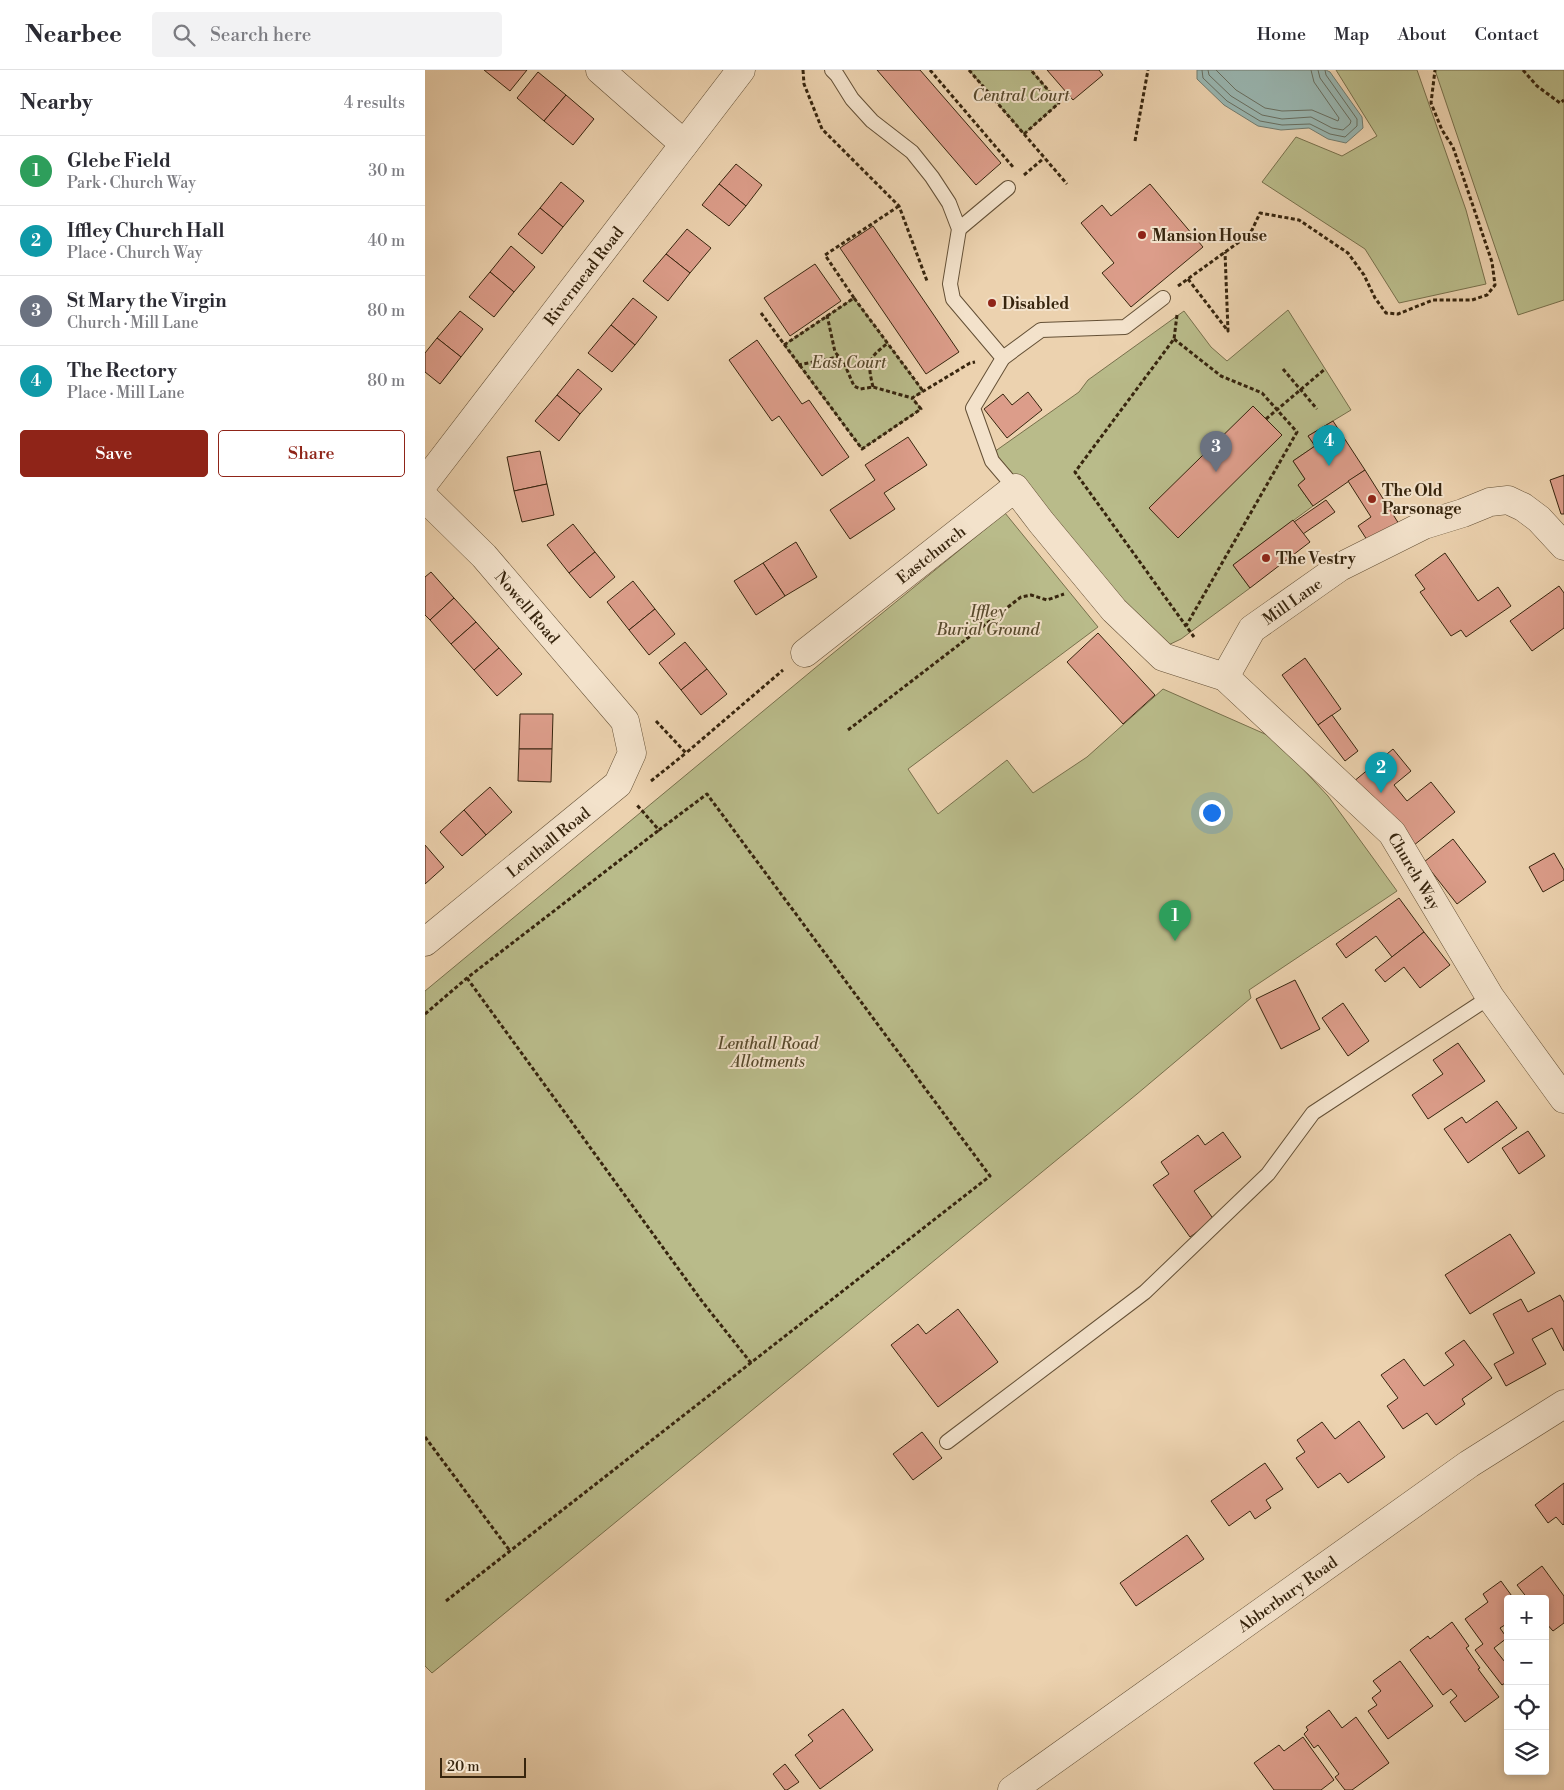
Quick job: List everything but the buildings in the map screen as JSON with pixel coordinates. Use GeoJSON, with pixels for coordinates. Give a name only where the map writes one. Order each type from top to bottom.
{"type":"FeatureCollection","features":[{"type":"Feature","properties":{"kind":"street"},"geometry":{"type":"LineString","coordinates":[[599,70],[683,144]]}},
{"type":"Feature","properties":{"kind":"street","name":"Rivermead Road"},"geometry":{"type":"LineString","coordinates":[[425,482],[741,70]]}},
{"type":"Feature","properties":{"kind":"street"},"geometry":{"type":"LineString","coordinates":[[1015,488],[1114,610],[1163,657],[1225,677]]}},
{"type":"Feature","properties":{"kind":"street","name":"Eastchurch"},"geometry":{"type":"LineString","coordinates":[[805,653],[1015,488]]}},
{"type":"Feature","properties":{"kind":"street","name":"Nowell Road"},"geometry":{"type":"LineString","coordinates":[[425,498],[485,556],[625,721]]}},
{"type":"Feature","properties":{"kind":"street","name":"Mill Lane"},"geometry":{"type":"LineString","coordinates":[[1225,677],[1253,629],[1340,567],[1424,525],[1463,513],[1490,502],[1507,500],[1523,507],[1539,519],[1564,546]]}},
{"type":"Feature","properties":{"kind":"street","name":"Church Way"},"geometry":{"type":"LineString","coordinates":[[1225,677],[1392,833],[1490,997],[1564,1099]]}},
{"type":"Feature","properties":{"kind":"street","name":"Lenthall Road"},"geometry":{"type":"LineString","coordinates":[[425,942],[619,784],[632,753],[625,721]]}},
{"type":"Feature","properties":{"kind":"street","name":"Abberbury Road"},"geometry":{"type":"LineString","coordinates":[[1012,1790],[1469,1464],[1564,1404]]}},
{"type":"Feature","properties":{"kind":"lane"},"geometry":{"type":"LineString","coordinates":[[832,70],[852,99],[872,121],[912,152],[949,203],[959,229],[950,284],[953,299],[1003,358]]}},
{"type":"Feature","properties":{"kind":"lane"},"geometry":{"type":"LineString","coordinates":[[959,229],[1008,188]]}},
{"type":"Feature","properties":{"kind":"lane"},"geometry":{"type":"LineString","coordinates":[[1015,488],[992,462],[973,408],[1003,358],[1041,330],[1125,327],[1163,298]]}},
{"type":"Feature","properties":{"kind":"lane"},"geometry":{"type":"LineString","coordinates":[[947,1442],[1145,1292],[1268,1174],[1313,1114],[1490,997]]}},
{"type":"Feature","properties":{"kind":"path"},"geometry":{"type":"LineString","coordinates":[[803,70],[804,84],[821,129],[899,206],[929,286],[953,299]]}},
{"type":"Feature","properties":{"kind":"path"},"geometry":{"type":"LineString","coordinates":[[930,70],[1021,177]]}},
{"type":"Feature","properties":{"kind":"path"},"geometry":{"type":"LineString","coordinates":[[969,70],[1067,184]]}},
{"type":"Feature","properties":{"kind":"path"},"geometry":{"type":"LineString","coordinates":[[1024,134],[1059,103],[1031,70]]}},
{"type":"Feature","properties":{"kind":"path"},"geometry":{"type":"LineString","coordinates":[[1135,141],[1148,70]]}},
{"type":"Feature","properties":{"kind":"path"},"geometry":{"type":"LineString","coordinates":[[1163,298],[1252,230],[1260,213],[1299,220],[1348,253],[1386,313],[1398,314],[1433,300],[1472,300],[1487,295],[1495,285],[1492,262],[1453,147],[1442,130],[1431,103],[1435,70]]}},
{"type":"Feature","properties":{"kind":"path"},"geometry":{"type":"LineString","coordinates":[[1523,70],[1537,86],[1560,103],[1564,100]]}},
{"type":"Feature","properties":{"kind":"path"},"geometry":{"type":"LineString","coordinates":[[1008,188],[1045,158]]}},
{"type":"Feature","properties":{"kind":"path"},"geometry":{"type":"LineString","coordinates":[[899,206],[825,255],[854,298],[923,391]]}},
{"type":"Feature","properties":{"kind":"path"},"geometry":{"type":"LineString","coordinates":[[1188,279],[1228,331],[1225,252]]}},
{"type":"Feature","properties":{"kind":"path"},"geometry":{"type":"LineString","coordinates":[[784,345],[854,298]]}},
{"type":"Feature","properties":{"kind":"path"},"geometry":{"type":"LineString","coordinates":[[761,314],[862,449],[921,409],[912,398],[873,387],[860,389],[854,386],[851,376],[835,352],[827,316]]}},
{"type":"Feature","properties":{"kind":"path"},"geometry":{"type":"LineString","coordinates":[[1185,626],[1297,432],[1262,393],[1221,376],[1174,339],[1075,472],[1185,626],[1197,640]]}},
{"type":"Feature","properties":{"kind":"path"},"geometry":{"type":"LineString","coordinates":[[873,387],[869,370],[873,354],[887,343]]}},
{"type":"Feature","properties":{"kind":"path"},"geometry":{"type":"LineString","coordinates":[[798,364],[839,356]]}},
{"type":"Feature","properties":{"kind":"path"},"geometry":{"type":"LineString","coordinates":[[912,398],[971,363],[1003,358]]}},
{"type":"Feature","properties":{"kind":"path"},"geometry":{"type":"LineString","coordinates":[[1283,369],[1317,409]]}},
{"type":"Feature","properties":{"kind":"path"},"geometry":{"type":"LineString","coordinates":[[1266,419],[1325,369]]}},
{"type":"Feature","properties":{"kind":"path"},"geometry":{"type":"LineString","coordinates":[[848,730],[1021,597],[1031,595],[1047,600],[1060,596],[1087,578]]}},
{"type":"Feature","properties":{"kind":"path"},"geometry":{"type":"LineString","coordinates":[[625,721],[645,710],[686,753],[805,653]]}},
{"type":"Feature","properties":{"kind":"path"},"geometry":{"type":"LineString","coordinates":[[425,1014],[467,978],[707,794],[990,1176],[446,1601]]}},
{"type":"Feature","properties":{"kind":"path"},"geometry":{"type":"LineString","coordinates":[[642,810],[659,830]]}},
{"type":"Feature","properties":{"kind":"path"},"geometry":{"type":"LineString","coordinates":[[467,978],[689,1285],[751,1364]]}},
{"type":"Feature","properties":{"kind":"path"},"geometry":{"type":"LineString","coordinates":[[425,1437],[510,1551]]}},
{"type":"Feature","properties":{"kind":"green space","name":"Central Court"},"geometry":{"type":"Polygon","coordinates":[[[969,70],[1031,70],[1059,103],[1024,134],[969,70]]]}},
{"type":"Feature","properties":{"kind":"green space"},"geometry":{"type":"Polygon","coordinates":[[[1336,70],[1417,70],[1466,210],[1486,284],[1399,303],[1365,249],[1262,182],[1296,137],[1342,156],[1377,136],[1336,70]]]}},
{"type":"Feature","properties":{"kind":"green space"},"geometry":{"type":"Polygon","coordinates":[[[1435,70],[1564,70],[1564,300],[1518,315],[1435,70]]]}},
{"type":"Feature","properties":{"kind":"green space","name":"East Court"},"geometry":{"type":"Polygon","coordinates":[[[854,298],[923,391],[913,398],[921,409],[862,449],[784,345],[854,298]]]}},
{"type":"Feature","properties":{"kind":"green space"},"geometry":{"type":"Polygon","coordinates":[[[1288,310],[1351,410],[1308,436],[1315,446],[1293,461],[1305,479],[1298,485],[1313,506],[1233,565],[1250,588],[1181,639],[1162,648],[994,452],[1079,392],[1088,380],[1184,311],[1211,347],[1227,361],[1288,310]]]}},
{"type":"Feature","properties":{"kind":"green space","name":"Lenthall Road Allotments"},"geometry":{"type":"Polygon","coordinates":[[[1005,513],[1098,627],[908,769],[938,814],[1007,760],[1033,793],[1087,757],[1163,689],[1274,738],[1328,796],[1397,891],[1249,990],[1251,998],[1137,1094],[432,1673],[425,1666],[425,991],[1005,513]]]}},
{"type":"Feature","properties":{"kind":"water"},"geometry":{"type":"Polygon","coordinates":[[[1197,70],[1326,70],[1330,72],[1362,117],[1363,128],[1346,143],[1328,139],[1309,128],[1281,130],[1258,126],[1224,105],[1197,79],[1197,70]]]}},
{"type":"Feature","properties":{"kind":"place","name":"Mansion House"},"geometry":{"type":"Point","coordinates":[1142,235]}},
{"type":"Feature","properties":{"kind":"place","name":"Disabled"},"geometry":{"type":"Point","coordinates":[992,303]}},
{"type":"Feature","properties":{"kind":"place","name":"The Rectory"},"geometry":{"type":"Point","coordinates":[1329,466]}},
{"type":"Feature","properties":{"kind":"place","name":"St Mary the Virgin"},"geometry":{"type":"Point","coordinates":[1216,472]}},
{"type":"Feature","properties":{"kind":"place","name":"The Old Parsonage"},"geometry":{"type":"Point","coordinates":[1372,499]}},
{"type":"Feature","properties":{"kind":"place","name":"The Vestry"},"geometry":{"type":"Point","coordinates":[1266,558]}},
{"type":"Feature","properties":{"kind":"place","name":"Iffley Church Hall"},"geometry":{"type":"Point","coordinates":[1381,793]}},
{"type":"Feature","properties":{"kind":"place","name":"Glebe Field"},"geometry":{"type":"Point","coordinates":[1175,941]}},
{"type":"Feature","properties":{"kind":"park label","name":"Iffley Burial Ground"},"geometry":{"type":"Point","coordinates":[988,620]}}]}
